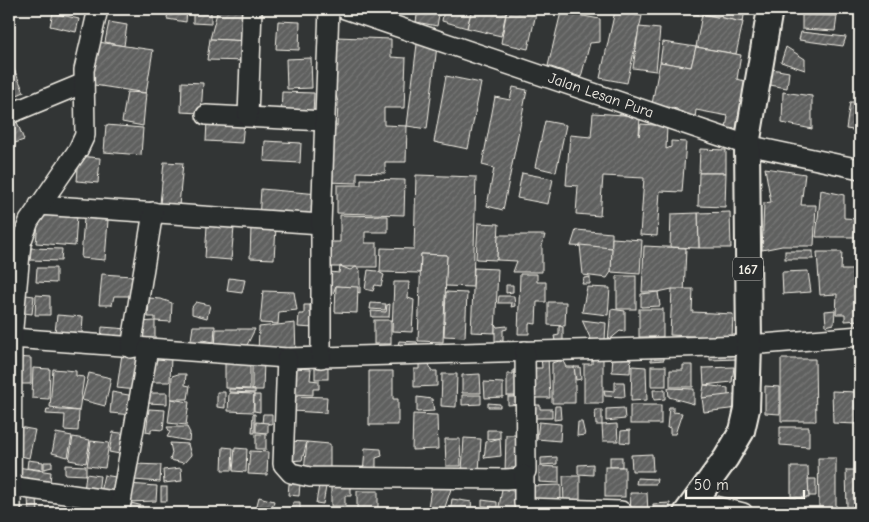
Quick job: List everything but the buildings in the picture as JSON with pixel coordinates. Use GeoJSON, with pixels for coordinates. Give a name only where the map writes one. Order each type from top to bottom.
{"type":"FeatureCollection","features":[{"type":"Feature","properties":{"kind":"main road","name":"167"},"geometry":{"type":"LineString","coordinates":[[690,507],[726,458],[742,431],[747,409],[749,345],[747,145],[770,9]]}},
{"type":"Feature","properties":{"kind":"street"},"geometry":{"type":"LineString","coordinates":[[10,513],[12,338],[21,243],[24,229],[83,142],[85,126],[85,60],[98,9]]}},
{"type":"Feature","properties":{"kind":"street"},"geometry":{"type":"LineString","coordinates":[[248,116],[252,9]]}},
{"type":"Feature","properties":{"kind":"street"},"geometry":{"type":"LineString","coordinates":[[321,358],[322,224],[329,9]]}},
{"type":"Feature","properties":{"kind":"street","name":"Jalan Lesan Pura"},"geometry":{"type":"LineString","coordinates":[[345,9],[747,145],[860,169]]}},
{"type":"Feature","properties":{"kind":"street"},"geometry":{"type":"LineString","coordinates":[[9,114],[84,83]]}},
{"type":"Feature","properties":{"kind":"street"},"geometry":{"type":"LineString","coordinates":[[206,115],[325,121]]}},
{"type":"Feature","properties":{"kind":"street"},"geometry":{"type":"LineString","coordinates":[[39,206],[322,224]]}},
{"type":"Feature","properties":{"kind":"street"},"geometry":{"type":"LineString","coordinates":[[10,486],[120,507],[140,349],[153,212]]}},
{"type":"Feature","properties":{"kind":"street"},"geometry":{"type":"LineString","coordinates":[[12,338],[140,349],[287,358],[321,358],[749,345],[860,336]]}},
{"type":"Feature","properties":{"kind":"street"},"geometry":{"type":"LineString","coordinates":[[525,351],[527,465],[524,475],[524,504],[527,508],[621,511],[623,513]]}},
{"type":"Feature","properties":{"kind":"street"},"geometry":{"type":"LineString","coordinates":[[287,358],[283,464],[291,473],[310,477],[506,479],[524,475]]}},
{"type":"Feature","properties":{"kind":"street"},"geometry":{"type":"LineString","coordinates":[[690,507],[743,513]]}}]}
